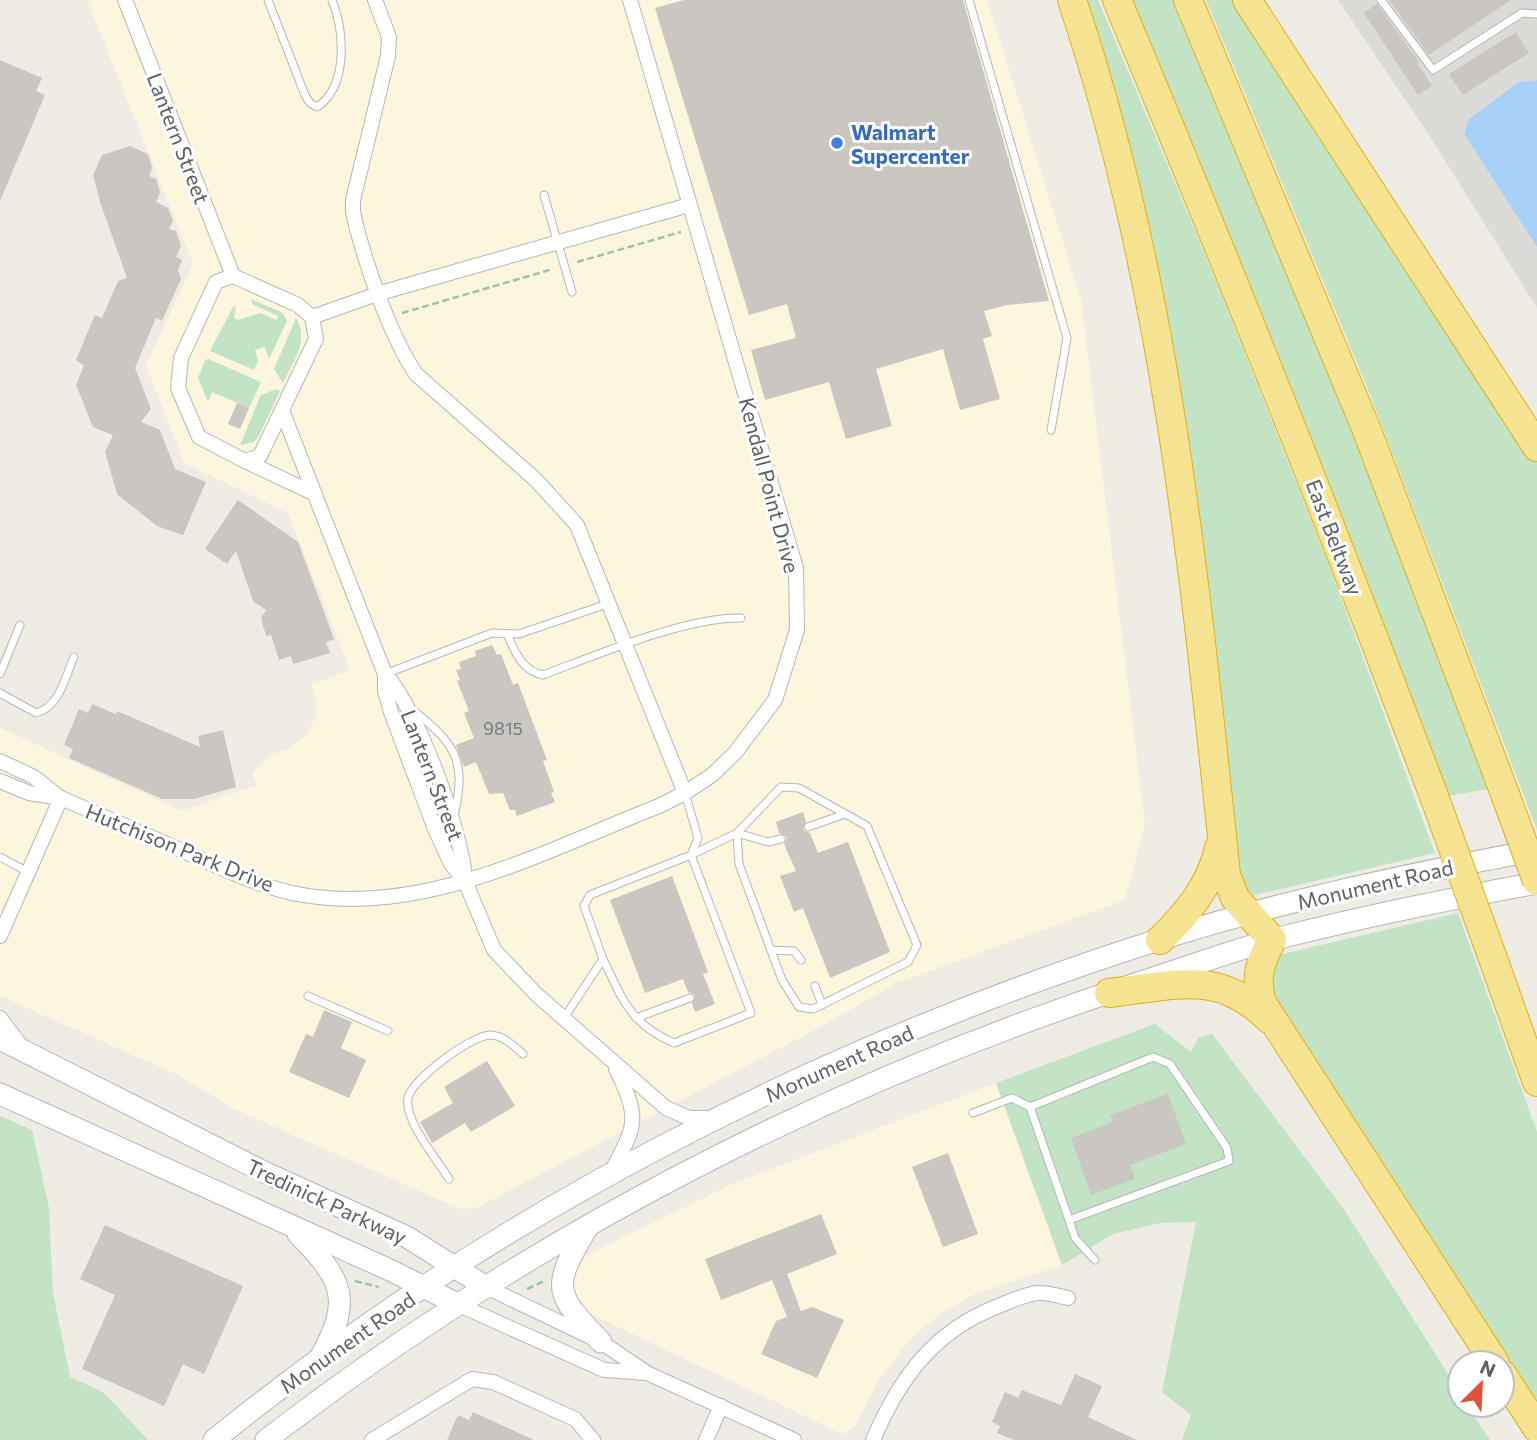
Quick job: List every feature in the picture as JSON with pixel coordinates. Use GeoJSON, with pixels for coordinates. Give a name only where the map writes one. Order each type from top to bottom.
{"type":"FeatureCollection","features":[{"type":"Feature","properties":{"kind":"highway"},"geometry":{"type":"LineString","coordinates":[[1072,0],[1124,177],[1161,349],[1227,875],[1235,898],[1272,940],[1258,965],[1256,983],[1262,1003],[1486,1349]]}},
{"type":"Feature","properties":{"kind":"highway","name":"East Beltway"},"geometry":{"type":"LineString","coordinates":[[1116,0],[1214,232],[1340,548],[1438,807],[1537,1082]]}},
{"type":"Feature","properties":{"kind":"highway"},"geometry":{"type":"LineString","coordinates":[[1188,0],[1366,428],[1537,882]]}},
{"type":"Feature","properties":{"kind":"highway"},"geometry":{"type":"LineString","coordinates":[[1247,0],[1537,447]]}},
{"type":"Feature","properties":{"kind":"highway"},"geometry":{"type":"LineString","coordinates":[[1160,940],[1177,924],[1207,884],[1222,835]]}},
{"type":"Feature","properties":{"kind":"highway"},"geometry":{"type":"LineString","coordinates":[[1109,993],[1207,983],[1235,993],[1256,1006],[1273,1023]]}},
{"type":"Feature","properties":{"kind":"highway"},"geometry":{"type":"LineString","coordinates":[[1516,1396],[1537,1428]]}},
{"type":"Feature","properties":{"kind":"main road","name":"Monument Road"},"geometry":{"type":"LineString","coordinates":[[214,1440],[320,1359],[456,1267],[609,1176],[720,1118],[910,1030],[1160,940],[1431,870],[1537,850]]}},
{"type":"Feature","properties":{"kind":"main road","name":"Monument Road"},"geometry":{"type":"LineString","coordinates":[[266,1440],[321,1398],[457,1304],[589,1225],[791,1119],[881,1079],[1049,1013],[1272,940],[1442,900],[1537,882]]}},
{"type":"Feature","properties":{"kind":"main road","name":"Tredinick Parkway"},"geometry":{"type":"LineString","coordinates":[[0,1039],[266,1173],[407,1237],[486,1287]]}},
{"type":"Feature","properties":{"kind":"main road","name":"Tredinick Parkway"},"geometry":{"type":"LineString","coordinates":[[0,1094],[457,1304]]}},
{"type":"Feature","properties":{"kind":"main road"},"geometry":{"type":"LineString","coordinates":[[289,1225],[330,1268],[340,1291],[338,1322],[320,1359]]}},
{"type":"Feature","properties":{"kind":"main road"},"geometry":{"type":"LineString","coordinates":[[589,1225],[567,1262],[562,1280],[563,1295],[574,1314],[601,1342]]}},
{"type":"Feature","properties":{"kind":"street","name":"Lantern Street"},"geometry":{"type":"LineString","coordinates":[[125,0],[233,276]]}},
{"type":"Feature","properties":{"kind":"street"},"geometry":{"type":"LineString","coordinates":[[375,0],[389,37],[388,56],[353,200],[353,212],[380,293],[406,359],[416,374],[536,480],[578,525],[685,793]]}},
{"type":"Feature","properties":{"kind":"street","name":"Kendall Point Drive"},"geometry":{"type":"LineString","coordinates":[[465,881],[685,793],[735,752],[775,700],[797,630],[796,568],[630,0]]}},
{"type":"Feature","properties":{"kind":"street"},"geometry":{"type":"LineString","coordinates":[[312,317],[380,293],[689,205]]}},
{"type":"Feature","properties":{"kind":"street"},"geometry":{"type":"LineString","coordinates":[[245,461],[260,456],[316,339],[312,317],[298,305],[233,276],[216,282],[181,358],[178,388],[199,438],[245,461],[315,494]]}},
{"type":"Feature","properties":{"kind":"street","name":"Lantern Street"},"geometry":{"type":"LineString","coordinates":[[282,413],[385,674],[409,707],[453,820],[464,858],[465,881]]}},
{"type":"Feature","properties":{"kind":"street","name":"Lantern Street"},"geometry":{"type":"LineString","coordinates":[[385,674],[384,691],[435,829],[451,864],[465,881],[494,950],[564,1018],[666,1108],[690,1118],[720,1118]]}},
{"type":"Feature","properties":{"kind":"street","name":"Hutchison Park Drive"},"geometry":{"type":"LineString","coordinates":[[0,761],[34,777],[61,798],[246,878],[292,893],[352,900],[390,899],[465,881]]}},
{"type":"Feature","properties":{"kind":"street","name":"Hutchison Park Drive"},"geometry":{"type":"LineString","coordinates":[[0,781],[29,793],[61,798]]}},
{"type":"Feature","properties":{"kind":"street","name":"Hutchison Park Drive"},"geometry":{"type":"LineString","coordinates":[[0,936],[61,798]]}},
{"type":"Feature","properties":{"kind":"street"},"geometry":{"type":"LineString","coordinates":[[0,1018],[24,1051]]}},
{"type":"Feature","properties":{"kind":"street"},"geometry":{"type":"LineString","coordinates":[[609,1176],[634,1124],[634,1108],[611,1059]]}},
{"type":"Feature","properties":{"kind":"street","name":"Tredinick Parkway"},"geometry":{"type":"LineString","coordinates":[[486,1287],[601,1342],[648,1373],[794,1440]]}},
{"type":"Feature","properties":{"kind":"street"},"geometry":{"type":"LineString","coordinates":[[873,1440],[885,1412],[908,1374],[942,1336],[971,1317],[1038,1293],[1068,1298]]}},
{"type":"Feature","properties":{"kind":"street","name":"Tredinick Parkway"},"geometry":{"type":"LineString","coordinates":[[457,1304],[604,1370],[648,1373]]}},
{"type":"Feature","properties":{"kind":"street"},"geometry":{"type":"LineString","coordinates":[[372,1440],[472,1379],[493,1382],[575,1419],[593,1440]]}},
{"type":"Feature","properties":{"kind":"street"},"geometry":{"type":"LineString","coordinates":[[706,1440],[721,1406]]}},
{"type":"Feature","properties":{"kind":"lane"},"geometry":{"type":"LineString","coordinates":[[268,0],[305,95],[310,103],[317,107],[326,101],[344,48],[341,23],[332,0]]}},
{"type":"Feature","properties":{"kind":"lane"},"geometry":{"type":"LineString","coordinates":[[969,0],[1067,338],[1051,430]]}},
{"type":"Feature","properties":{"kind":"lane"},"geometry":{"type":"LineString","coordinates":[[1381,0],[1433,70],[1522,13],[1537,14]]}},
{"type":"Feature","properties":{"kind":"lane"},"geometry":{"type":"LineString","coordinates":[[544,195],[572,292]]}},
{"type":"Feature","properties":{"kind":"lane"},"geometry":{"type":"LineString","coordinates":[[385,674],[492,633],[519,634],[610,602]]}},
{"type":"Feature","properties":{"kind":"lane"},"geometry":{"type":"LineString","coordinates":[[507,634],[518,659],[530,672],[543,675],[627,644],[726,617],[741,618]]}},
{"type":"Feature","properties":{"kind":"lane"},"geometry":{"type":"LineString","coordinates":[[0,674],[20,625]]}},
{"type":"Feature","properties":{"kind":"lane"},"geometry":{"type":"LineString","coordinates":[[0,693],[36,713],[46,710],[54,704],[74,657]]}},
{"type":"Feature","properties":{"kind":"lane"},"geometry":{"type":"LineString","coordinates":[[409,707],[452,746],[460,769],[453,820]]}},
{"type":"Feature","properties":{"kind":"lane"},"geometry":{"type":"LineString","coordinates":[[685,793],[698,838],[691,855],[751,1013],[674,1043],[658,1036],[629,1012],[603,959],[583,906],[590,895],[691,855],[737,833],[781,787],[799,788],[867,827],[917,945],[908,962],[814,1009],[799,1007],[782,980],[739,864],[737,833]]}},
{"type":"Feature","properties":{"kind":"lane"},"geometry":{"type":"LineString","coordinates":[[808,827],[845,814]]}},
{"type":"Feature","properties":{"kind":"lane"},"geometry":{"type":"LineString","coordinates":[[737,833],[768,842],[781,839]]}},
{"type":"Feature","properties":{"kind":"lane"},"geometry":{"type":"LineString","coordinates":[[0,857],[28,872]]}},
{"type":"Feature","properties":{"kind":"lane"},"geometry":{"type":"LineString","coordinates":[[771,950],[794,951],[801,960]]}},
{"type":"Feature","properties":{"kind":"lane"},"geometry":{"type":"LineString","coordinates":[[564,1018],[603,959]]}},
{"type":"Feature","properties":{"kind":"lane"},"geometry":{"type":"LineString","coordinates":[[815,986],[822,1005]]}},
{"type":"Feature","properties":{"kind":"lane"},"geometry":{"type":"LineString","coordinates":[[308,996],[388,1031]]}},
{"type":"Feature","properties":{"kind":"lane"},"geometry":{"type":"LineString","coordinates":[[636,1018],[690,998]]}},
{"type":"Feature","properties":{"kind":"lane"},"geometry":{"type":"LineString","coordinates":[[449,1179],[411,1118],[408,1097],[420,1077],[474,1040],[490,1035],[508,1041],[523,1054]]}},
{"type":"Feature","properties":{"kind":"lane"},"geometry":{"type":"LineString","coordinates":[[1030,1107],[1153,1057],[1170,1064],[1227,1148],[1229,1161],[1069,1220]]}},
{"type":"Feature","properties":{"kind":"lane"},"geometry":{"type":"LineString","coordinates":[[973,1113],[1012,1098],[1030,1107],[1076,1238],[1095,1260]]}},
{"type":"Feature","properties":{"kind":"path"},"geometry":{"type":"LineString","coordinates":[[402,313],[684,231]]}},
{"type":"Feature","properties":{"kind":"path"},"geometry":{"type":"LineString","coordinates":[[345,1277],[388,1290]]}},
{"type":"Feature","properties":{"kind":"path"},"geometry":{"type":"LineString","coordinates":[[517,1294],[546,1280]]}},
{"type":"Feature","properties":{"kind":"shaded area"},"geometry":{"type":"Polygon","coordinates":[[[87,0],[987,0],[1081,299],[1145,824],[1125,900],[897,983],[807,1034],[476,1208],[460,1209],[234,1109],[180,1076],[0,996],[0,728],[182,811],[257,785],[252,773],[271,754],[287,750],[305,736],[315,719],[317,702],[311,685],[350,670],[288,513],[184,463],[146,365],[193,264],[87,0]]]}},
{"type":"Feature","properties":{"kind":"shaded area"},"geometry":{"type":"Polygon","coordinates":[[[1338,0],[1537,0],[1537,308],[1431,138],[1338,0]]]}},
{"type":"Feature","properties":{"kind":"shaded area"},"geometry":{"type":"Polygon","coordinates":[[[996,1083],[1062,1265],[975,1294],[940,1314],[912,1337],[879,1380],[855,1426],[842,1434],[591,1314],[577,1303],[571,1283],[579,1262],[591,1253],[732,1184],[996,1083]]]}},
{"type":"Feature","properties":{"kind":"green space"},"geometry":{"type":"Polygon","coordinates":[[[1079,0],[1098,0],[1220,290],[1327,560],[1435,853],[1246,897],[1241,892],[1210,683],[1079,0]]]}},
{"type":"Feature","properties":{"kind":"green space"},"geometry":{"type":"Polygon","coordinates":[[[1129,0],[1176,0],[1281,245],[1489,789],[1448,796],[1396,657],[1129,0]]]}},
{"type":"Feature","properties":{"kind":"green space"},"geometry":{"type":"Polygon","coordinates":[[[1206,0],[1239,0],[1537,460],[1537,830],[1367,387],[1206,0]]]}},
{"type":"Feature","properties":{"kind":"green space"},"geometry":{"type":"Polygon","coordinates":[[[251,299],[283,313],[287,321],[269,359],[265,347],[255,350],[258,361],[254,370],[210,351],[233,307],[236,306],[234,318],[238,320],[260,313],[276,320],[278,316],[252,304],[251,299]]]}},
{"type":"Feature","properties":{"kind":"green space"},"geometry":{"type":"Polygon","coordinates":[[[296,318],[300,326],[301,343],[283,383],[274,369],[296,318]]]}},
{"type":"Feature","properties":{"kind":"green space"},"geometry":{"type":"Polygon","coordinates":[[[205,360],[261,382],[249,408],[212,392],[208,402],[198,378],[205,360]]]}},
{"type":"Feature","properties":{"kind":"green space"},"geometry":{"type":"Polygon","coordinates":[[[276,389],[280,391],[259,436],[254,442],[240,445],[261,395],[276,389]]]}},
{"type":"Feature","properties":{"kind":"green space"},"geometry":{"type":"Polygon","coordinates":[[[1458,913],[1537,1132],[1537,1415],[1516,1382],[1516,1349],[1494,1349],[1276,1011],[1266,967],[1278,955],[1458,913]]]}},
{"type":"Feature","properties":{"kind":"green space"},"geometry":{"type":"Polygon","coordinates":[[[1155,1024],[1191,1052],[1199,1037],[1212,1034],[1345,1211],[1446,1371],[1446,1419],[1476,1419],[1490,1440],[1182,1440],[1191,1415],[1162,1392],[1196,1222],[1160,1223],[1113,1234],[1062,1265],[996,1083],[1155,1024]]]}},
{"type":"Feature","properties":{"kind":"green space"},"geometry":{"type":"Polygon","coordinates":[[[0,1116],[32,1130],[49,1208],[53,1293],[70,1377],[103,1392],[148,1440],[0,1440],[0,1116]]]}},
{"type":"Feature","properties":{"kind":"water"},"geometry":{"type":"Polygon","coordinates":[[[1537,80],[1537,247],[1464,134],[1469,119],[1519,82],[1537,80]]]}},
{"type":"Feature","properties":{"kind":"building"},"geometry":{"type":"Polygon","coordinates":[[[684,0],[963,0],[1049,301],[1007,305],[984,311],[992,336],[983,339],[1000,399],[960,410],[943,349],[876,369],[892,426],[846,439],[829,382],[765,400],[751,350],[796,338],[787,304],[749,315],[655,8],[684,0]]]}},
{"type":"Feature","properties":{"kind":"building"},"geometry":{"type":"Polygon","coordinates":[[[1389,0],[1511,0],[1429,55],[1389,0]]]}},
{"type":"Feature","properties":{"kind":"building"},"geometry":{"type":"Polygon","coordinates":[[[1377,4],[1419,62],[1417,63],[1432,86],[1418,95],[1364,13],[1377,4]]]}},
{"type":"Feature","properties":{"kind":"building"},"geometry":{"type":"Polygon","coordinates":[[[1516,32],[1529,53],[1463,95],[1449,74],[1516,32]]]}},
{"type":"Feature","properties":{"kind":"building"},"geometry":{"type":"Polygon","coordinates":[[[0,60],[42,78],[36,91],[45,95],[0,201],[0,60]]]}},
{"type":"Feature","properties":{"kind":"building"},"geometry":{"type":"Polygon","coordinates":[[[130,146],[148,154],[152,168],[149,176],[156,179],[160,192],[156,202],[168,208],[173,221],[169,229],[176,231],[181,246],[176,257],[182,260],[178,270],[181,279],[162,321],[156,318],[135,368],[151,409],[141,422],[160,430],[175,469],[206,482],[183,535],[157,526],[117,494],[105,452],[113,435],[93,427],[76,385],[84,366],[76,360],[95,315],[102,318],[118,281],[127,278],[93,175],[102,155],[130,146]]]}},
{"type":"Feature","properties":{"kind":"building"},"geometry":{"type":"Polygon","coordinates":[[[237,403],[249,408],[240,429],[228,424],[237,403]]]}},
{"type":"Feature","properties":{"kind":"building"},"geometry":{"type":"Polygon","coordinates":[[[238,500],[298,542],[334,639],[326,642],[330,653],[293,664],[291,656],[279,660],[271,635],[266,636],[261,618],[266,610],[253,601],[236,551],[227,564],[205,549],[238,500]]]}},
{"type":"Feature","properties":{"kind":"building"},"geometry":{"type":"Polygon","coordinates":[[[492,645],[497,655],[501,654],[513,685],[518,683],[547,760],[543,761],[554,792],[551,793],[555,802],[517,816],[515,810],[510,810],[503,793],[489,794],[476,762],[464,767],[456,745],[474,738],[464,713],[469,711],[457,681],[460,680],[456,670],[461,669],[459,662],[476,656],[475,651],[492,645]]]}},
{"type":"Feature","properties":{"kind":"building"},"geometry":{"type":"Polygon","coordinates":[[[92,704],[116,714],[117,711],[200,747],[198,736],[223,730],[236,787],[194,799],[162,799],[69,758],[73,749],[64,745],[79,709],[88,713],[92,704]]]}},
{"type":"Feature","properties":{"kind":"building"},"geometry":{"type":"Polygon","coordinates":[[[803,812],[806,821],[803,830],[810,833],[818,853],[848,842],[890,952],[830,978],[803,908],[794,912],[780,876],[796,871],[784,844],[787,837],[779,833],[776,822],[803,812]]]}},
{"type":"Feature","properties":{"kind":"building"},"geometry":{"type":"Polygon","coordinates":[[[672,876],[708,972],[703,974],[715,1004],[695,1012],[692,1004],[695,995],[688,992],[683,979],[645,993],[610,900],[672,876]]]}},
{"type":"Feature","properties":{"kind":"building"},"geometry":{"type":"Polygon","coordinates":[[[324,1010],[352,1022],[341,1048],[366,1060],[349,1098],[289,1072],[306,1034],[313,1037],[324,1010]]]}},
{"type":"Feature","properties":{"kind":"building"},"geometry":{"type":"Polygon","coordinates":[[[487,1061],[515,1106],[471,1132],[465,1123],[432,1143],[420,1122],[453,1103],[444,1087],[487,1061]]]}},
{"type":"Feature","properties":{"kind":"building"},"geometry":{"type":"Polygon","coordinates":[[[1168,1094],[1186,1144],[1130,1165],[1135,1179],[1091,1195],[1071,1138],[1113,1122],[1110,1115],[1168,1094]]]}},
{"type":"Feature","properties":{"kind":"building"},"geometry":{"type":"Polygon","coordinates":[[[948,1153],[978,1234],[943,1247],[912,1167],[948,1153]]]}},
{"type":"Feature","properties":{"kind":"building"},"geometry":{"type":"Polygon","coordinates":[[[821,1214],[837,1254],[787,1274],[801,1311],[812,1307],[844,1320],[817,1378],[761,1354],[776,1321],[787,1317],[772,1280],[721,1300],[705,1259],[821,1214]]]}},
{"type":"Feature","properties":{"kind":"building"},"geometry":{"type":"Polygon","coordinates":[[[105,1225],[243,1286],[204,1374],[183,1364],[164,1406],[82,1369],[115,1295],[80,1279],[105,1225]]]}},
{"type":"Feature","properties":{"kind":"building"},"geometry":{"type":"Polygon","coordinates":[[[1075,1374],[1102,1386],[1088,1417],[1137,1440],[1014,1440],[997,1433],[1000,1426],[992,1422],[1005,1392],[1018,1398],[1022,1390],[1061,1405],[1075,1374]]]}},
{"type":"Feature","properties":{"kind":"building"},"geometry":{"type":"Polygon","coordinates":[[[473,1412],[534,1440],[447,1440],[458,1415],[469,1420],[473,1412]]]}},
{"type":"Feature","properties":{"kind":"place","name":"Walmart Supercenter"},"geometry":{"type":"Point","coordinates":[837,143]}}]}
